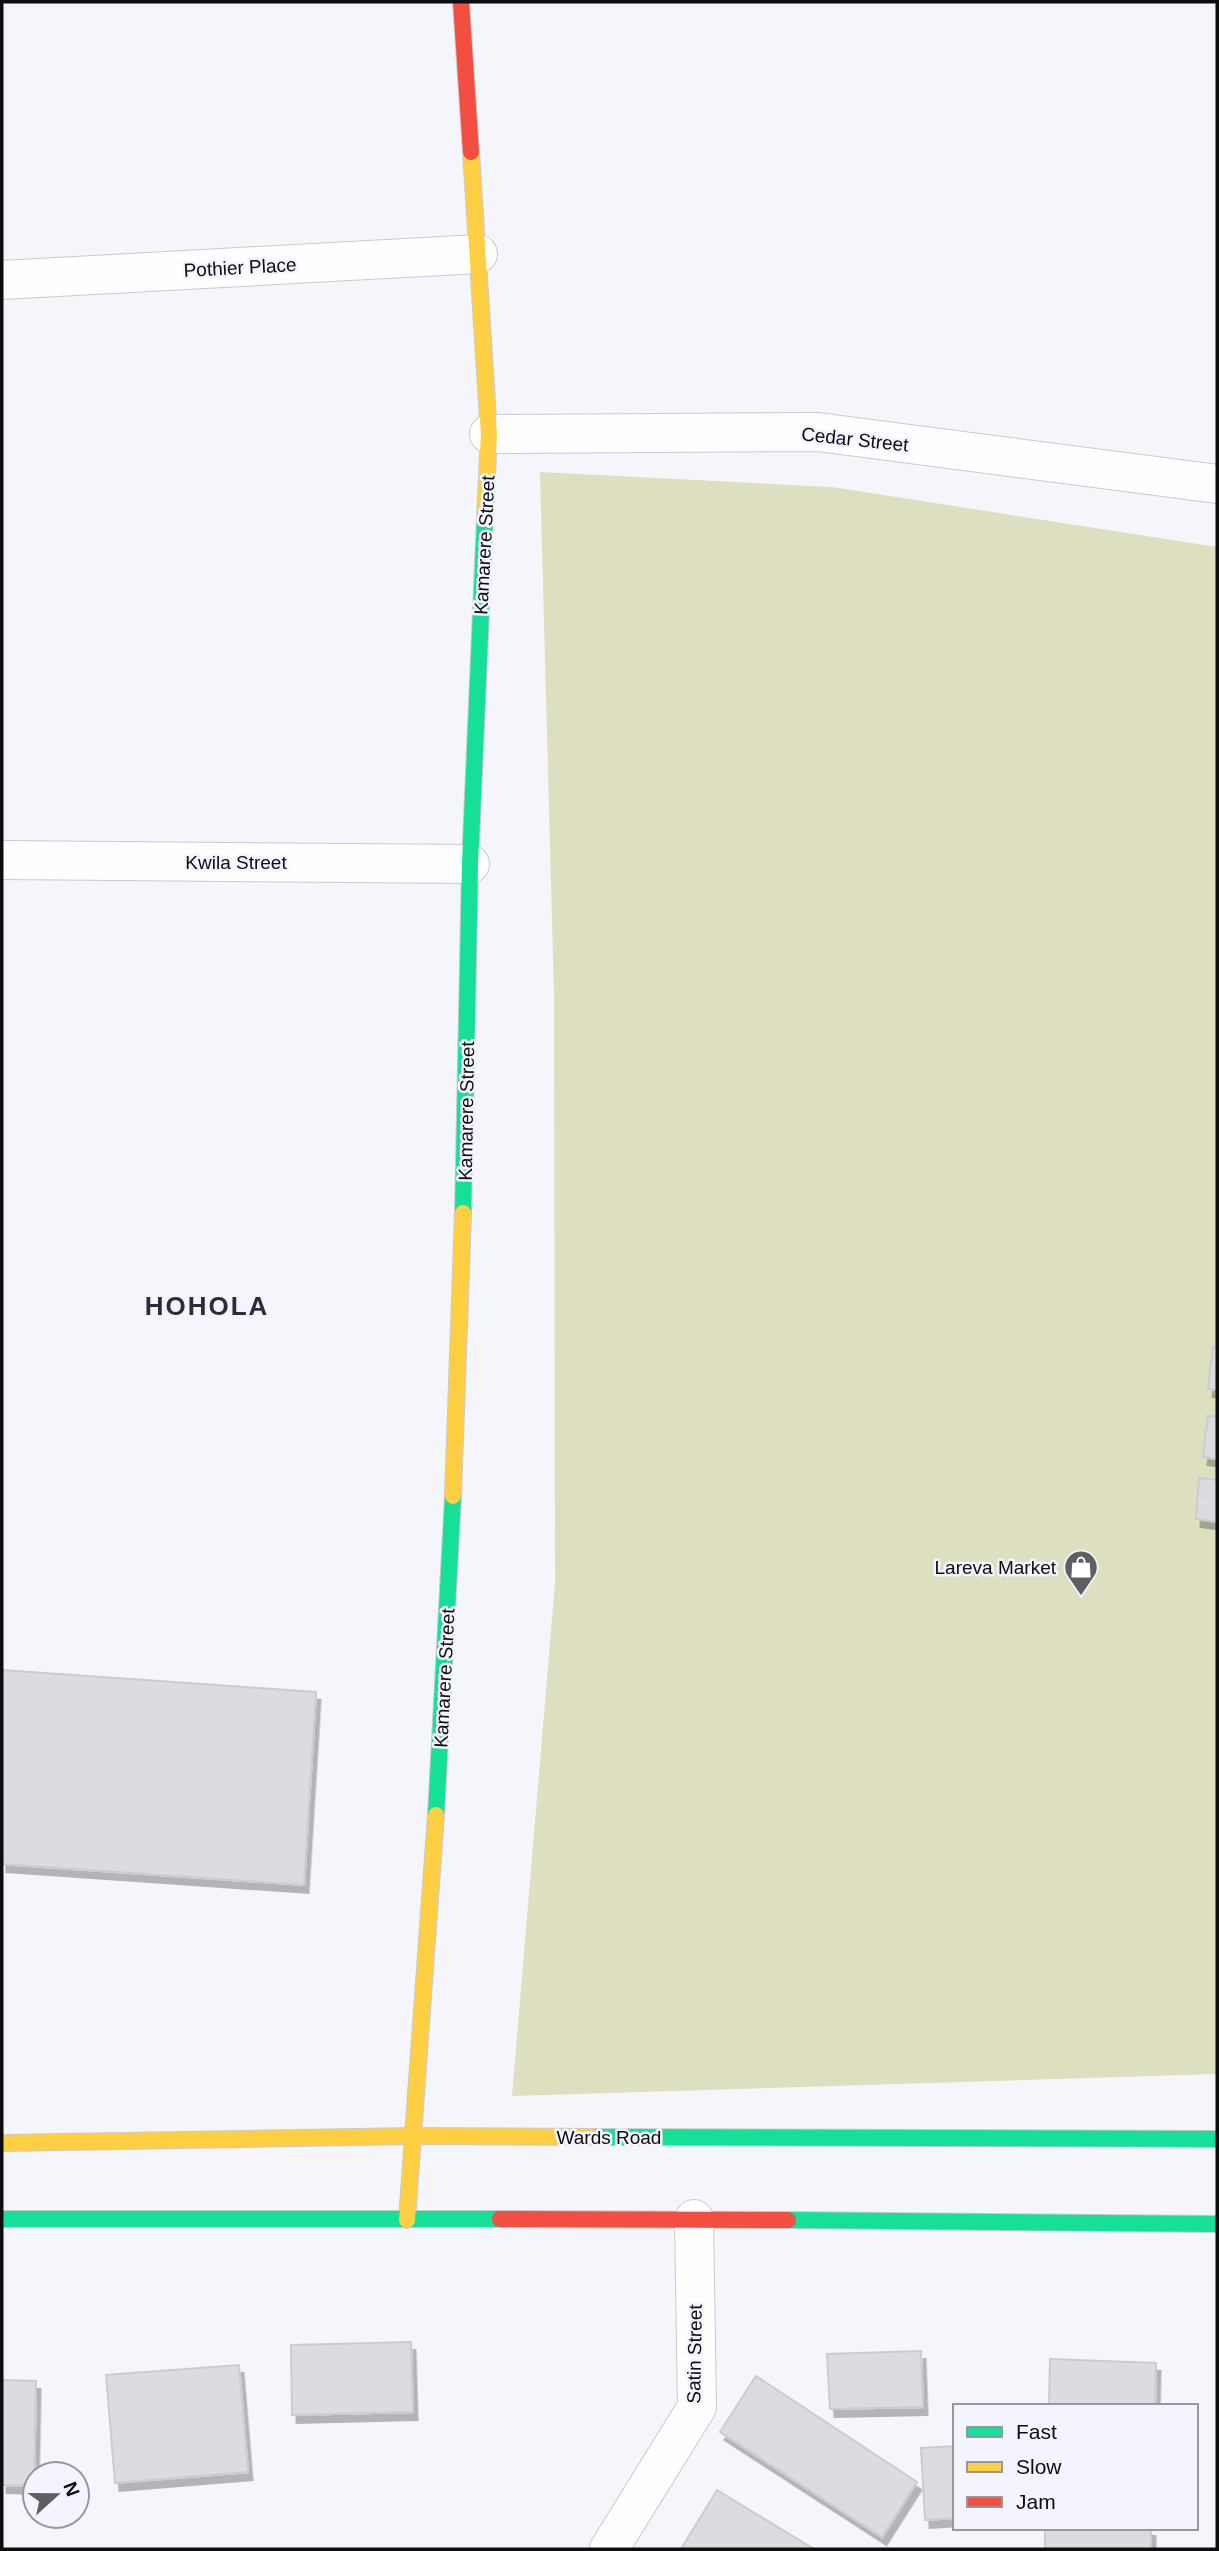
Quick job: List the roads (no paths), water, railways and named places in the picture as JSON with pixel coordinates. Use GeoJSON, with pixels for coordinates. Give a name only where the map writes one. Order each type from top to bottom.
{"type":"FeatureCollection","features":[{"type":"Feature","properties":{"kind":"main road","name":"Kamarere Street"},"geometry":{"type":"LineString","coordinates":[[408,2220],[440,1766],[451,1526],[464,1197],[470,863],[489,434],[461,2]]}},
{"type":"Feature","properties":{"kind":"main road","name":"Wards Road"},"geometry":{"type":"LineString","coordinates":[[2,2143],[414,2136],[1217,2138]]}},
{"type":"Feature","properties":{"kind":"main road"},"geometry":{"type":"LineString","coordinates":[[2,2220],[694,2219],[1217,2224]]}},
{"type":"Feature","properties":{"kind":"street","name":"Pothier Place"},"geometry":{"type":"LineString","coordinates":[[2,280],[478,254]]}},
{"type":"Feature","properties":{"kind":"street","name":"Cedar Street"},"geometry":{"type":"LineString","coordinates":[[489,434],[818,432],[1217,484]]}},
{"type":"Feature","properties":{"kind":"street","name":"Kwila Street"},"geometry":{"type":"LineString","coordinates":[[2,860],[470,863]]}},
{"type":"Feature","properties":{"kind":"street","name":"Satin Street"},"geometry":{"type":"LineString","coordinates":[[609,2549],[697,2407],[694,2219]]}},
{"type":"Feature","properties":{"kind":"place","name":"Lareva Market"},"geometry":{"type":"Point","coordinates":[1081,1597]}},
{"type":"Feature","properties":{"kind":"district","name":"HOHOLA"},"geometry":{"type":"Point","coordinates":[207,1306]}}]}
